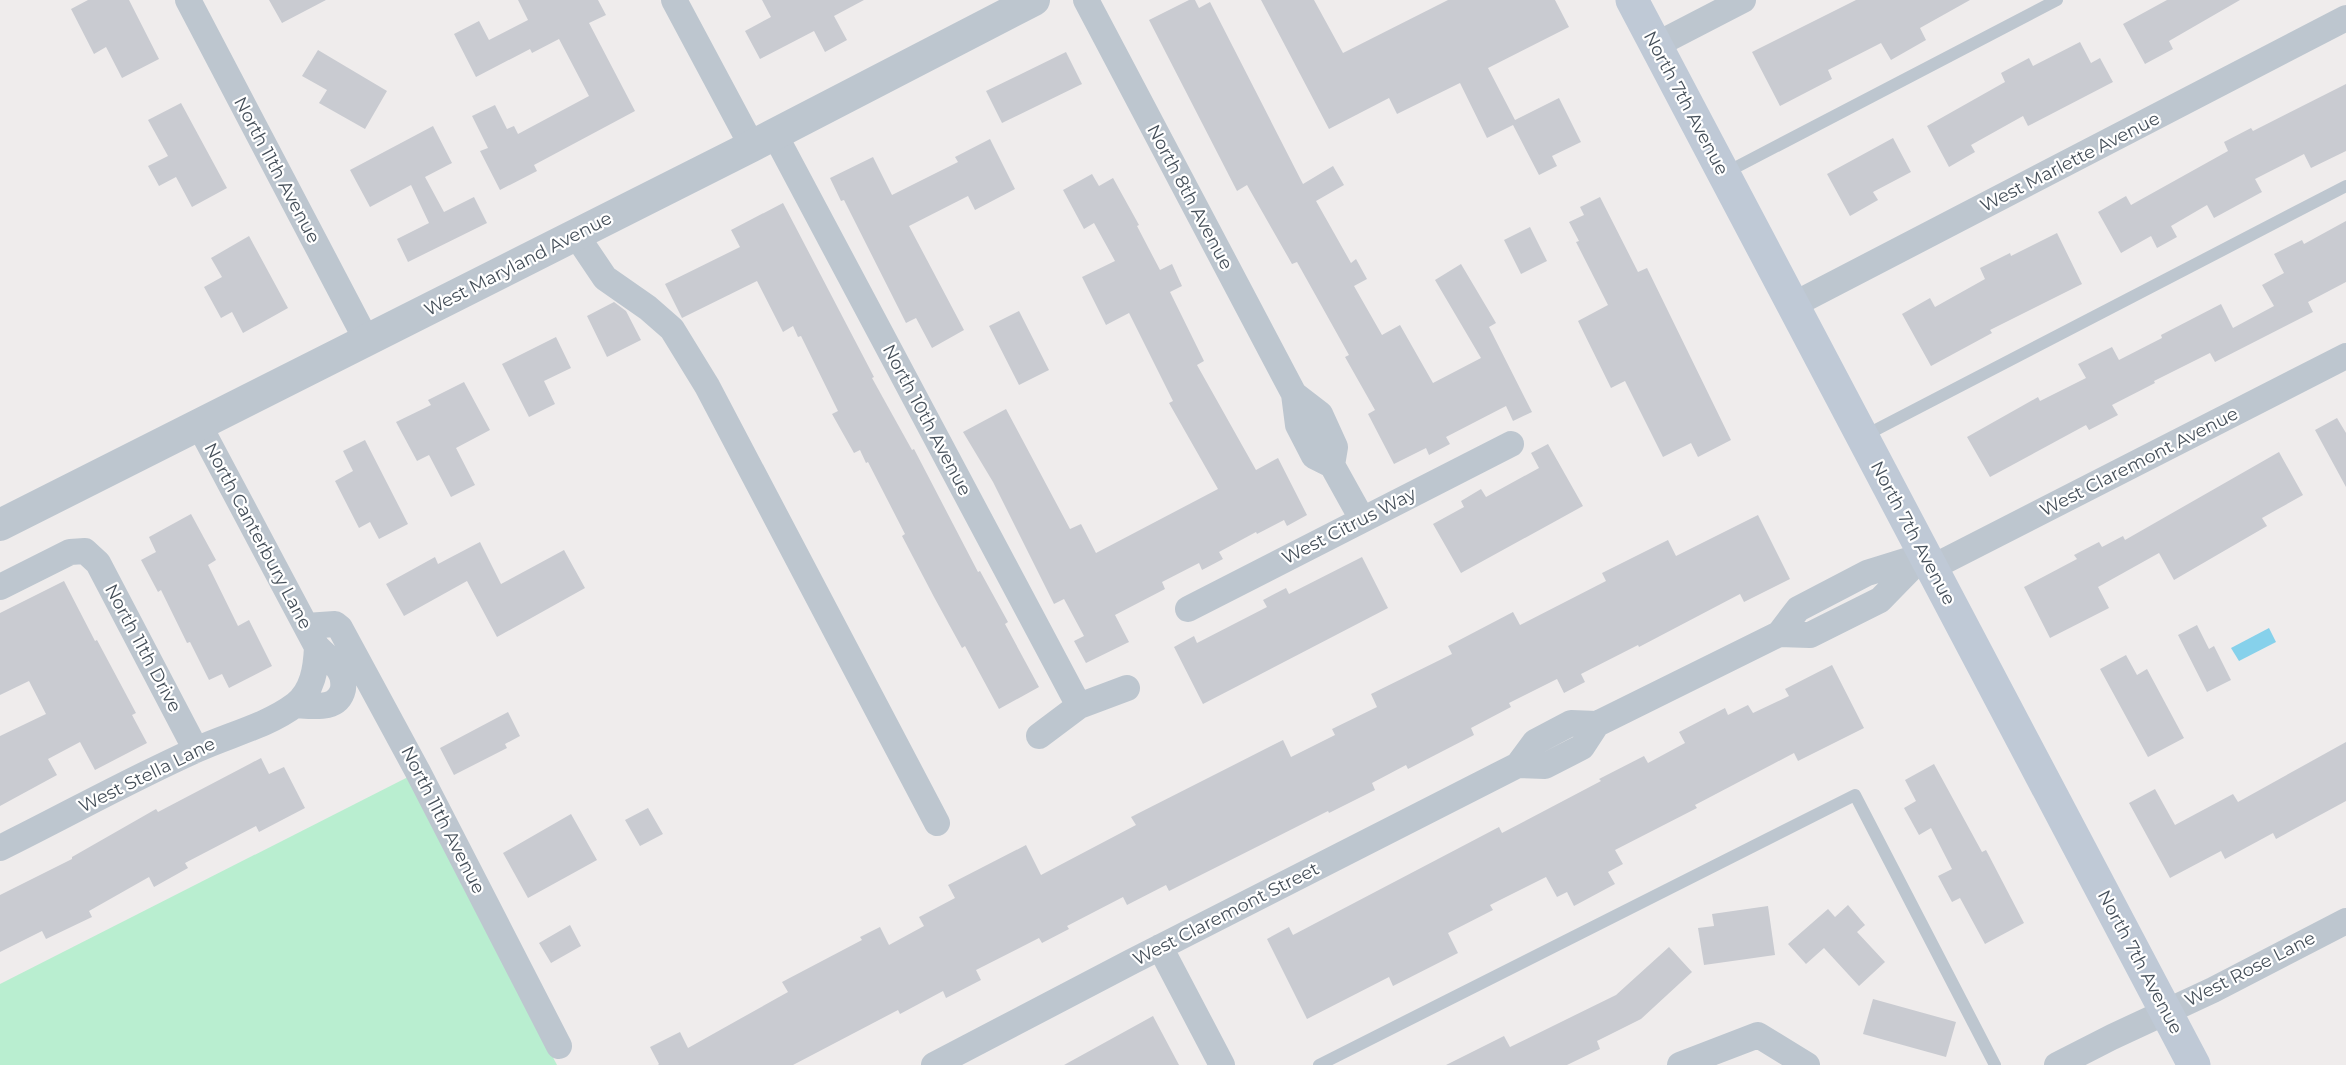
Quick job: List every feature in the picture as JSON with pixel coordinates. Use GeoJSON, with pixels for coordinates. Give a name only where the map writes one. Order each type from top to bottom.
{"type":"FeatureCollection","features":[{"type":"Feature","properties":{"kind":"main road","name":"North 7th Avenue"},"geometry":{"type":"LineString","coordinates":[[1632,0],[2194,1065]]}},
{"type":"Feature","properties":{"kind":"street","name":"North 11th Avenue"},"geometry":{"type":"LineString","coordinates":[[188,0],[366,340]]}},
{"type":"Feature","properties":{"kind":"street","name":"North 10th Avenue"},"geometry":{"type":"LineString","coordinates":[[674,0],[763,140],[1078,706]]}},
{"type":"Feature","properties":{"kind":"street","name":"West Maryland Avenue"},"geometry":{"type":"LineString","coordinates":[[0,525],[576,235],[1034,0]]}},
{"type":"Feature","properties":{"kind":"street","name":"North 8th Avenue"},"geometry":{"type":"LineString","coordinates":[[1086,0],[1294,394],[1320,414],[1335,447],[1332,465],[1362,519]]}},
{"type":"Feature","properties":{"kind":"street"},"geometry":{"type":"LineString","coordinates":[[1656,45],[1743,0]]}},
{"type":"Feature","properties":{"kind":"street","name":"West Marlette Avenue"},"geometry":{"type":"LineString","coordinates":[[1793,305],[2346,18]]}},
{"type":"Feature","properties":{"kind":"street"},"geometry":{"type":"LineString","coordinates":[[576,235],[604,278],[648,308],[672,329],[707,386],[937,823]]}},
{"type":"Feature","properties":{"kind":"street","name":"West Claremont Avenue"},"geometry":{"type":"LineString","coordinates":[[1928,562],[2346,356]]}},
{"type":"Feature","properties":{"kind":"street","name":"North Canterbury Lane"},"geometry":{"type":"LineString","coordinates":[[199,425],[312,636]]}},
{"type":"Feature","properties":{"kind":"street","name":"West Citrus Way"},"geometry":{"type":"LineString","coordinates":[[1188,609],[1511,444]]}},
{"type":"Feature","properties":{"kind":"street","name":"North 11th Drive"},"geometry":{"type":"LineString","coordinates":[[0,587],[70,552],[85,550],[98,563],[196,750]]}},
{"type":"Feature","properties":{"kind":"street","name":"West Claremont Street"},"geometry":{"type":"LineString","coordinates":[[934,1065],[1518,765],[1535,742],[1571,723],[1597,724],[1779,634],[1798,609],[1867,573],[1928,562]]}},
{"type":"Feature","properties":{"kind":"street","name":"West Claremont Street"},"geometry":{"type":"LineString","coordinates":[[1779,634],[1810,635],[1880,600],[1928,562]]}},
{"type":"Feature","properties":{"kind":"street"},"geometry":{"type":"LineString","coordinates":[[1815,600],[1828,626]]}},
{"type":"Feature","properties":{"kind":"street","name":"North 11th Avenue"},"geometry":{"type":"LineString","coordinates":[[312,636],[335,624],[340,628],[418,772],[558,1046]]}},
{"type":"Feature","properties":{"kind":"street","name":"West Stella Lane"},"geometry":{"type":"LineString","coordinates":[[0,848],[196,750],[267,720],[295,705],[321,707],[332,704],[341,697],[344,682],[338,667],[312,636]]}},
{"type":"Feature","properties":{"kind":"street"},"geometry":{"type":"LineString","coordinates":[[1039,736],[1078,706],[1127,688]]}},
{"type":"Feature","properties":{"kind":"street","name":"West Rose Lane"},"geometry":{"type":"LineString","coordinates":[[2057,1065],[2165,1011],[2213,990],[2346,921]]}},
{"type":"Feature","properties":{"kind":"street"},"geometry":{"type":"LineString","coordinates":[[1160,947],[1222,1065]]}},
{"type":"Feature","properties":{"kind":"street"},"geometry":{"type":"LineString","coordinates":[[1692,1062],[1758,1035],[1807,1065]]}},
{"type":"Feature","properties":{"kind":"lane"},"geometry":{"type":"LineString","coordinates":[[1724,174],[2057,0]]}},
{"type":"Feature","properties":{"kind":"lane"},"geometry":{"type":"LineString","coordinates":[[1862,437],[2346,186]]}},
{"type":"Feature","properties":{"kind":"lane"},"geometry":{"type":"LineString","coordinates":[[1319,1065],[1855,795],[1995,1065]]}},
{"type":"Feature","properties":{"kind":"green space"},"geometry":{"type":"Polygon","coordinates":[[[408,777],[557,1065],[0,1065],[0,984],[408,777]]]}},
{"type":"Feature","properties":{"kind":"water"},"geometry":{"type":"Polygon","coordinates":[[[2269,628],[2276,642],[2239,661],[2231,648],[2269,628]]]}},
{"type":"Feature","properties":{"kind":"building"},"geometry":{"type":"Polygon","coordinates":[[[88,0],[129,0],[159,59],[122,78],[106,47],[94,54],[71,9],[88,0]]]}},
{"type":"Feature","properties":{"kind":"building"},"geometry":{"type":"Polygon","coordinates":[[[269,0],[326,0],[282,23],[269,0]]]}},
{"type":"Feature","properties":{"kind":"building"},"geometry":{"type":"Polygon","coordinates":[[[518,0],[598,0],[606,15],[589,23],[635,111],[534,165],[537,171],[500,190],[480,151],[488,148],[472,116],[495,105],[507,129],[514,126],[518,134],[589,96],[559,39],[532,53],[530,49],[476,77],[454,34],[479,21],[489,40],[528,20],[518,0]]]}},
{"type":"Feature","properties":{"kind":"building"},"geometry":{"type":"Polygon","coordinates":[[[762,0],[864,0],[834,16],[847,40],[825,52],[814,31],[760,59],[745,31],[771,17],[762,0]]]}},
{"type":"Feature","properties":{"kind":"building"},"geometry":{"type":"Polygon","coordinates":[[[1189,0],[1195,0],[1199,8],[1210,2],[1303,184],[1333,166],[1344,185],[1316,201],[1351,263],[1356,259],[1367,279],[1354,286],[1382,335],[1400,325],[1433,383],[1481,358],[1435,280],[1461,264],[1496,323],[1489,327],[1532,412],[1513,421],[1506,406],[1446,437],[1450,444],[1429,455],[1426,448],[1394,464],[1368,414],[1375,410],[1345,357],[1349,355],[1297,262],[1292,264],[1247,185],[1237,191],[1149,20],[1189,0]]]}},
{"type":"Feature","properties":{"kind":"building"},"geometry":{"type":"Polygon","coordinates":[[[1261,0],[1314,0],[1343,53],[1448,0],[1555,0],[1569,27],[1488,68],[1515,120],[1559,98],[1581,142],[1552,156],[1557,166],[1539,175],[1513,125],[1487,138],[1460,83],[1397,114],[1389,98],[1329,129],[1261,0]]]}},
{"type":"Feature","properties":{"kind":"building"},"geometry":{"type":"Polygon","coordinates":[[[1856,0],[1970,0],[1920,28],[1926,40],[1891,60],[1881,43],[1828,70],[1832,79],[1780,106],[1752,52],[1856,0]]]}},
{"type":"Feature","properties":{"kind":"building"},"geometry":{"type":"Polygon","coordinates":[[[2167,0],[2240,0],[2169,41],[2173,49],[2145,64],[2123,24],[2167,0]]]}},
{"type":"Feature","properties":{"kind":"building"},"geometry":{"type":"Polygon","coordinates":[[[2080,42],[2091,63],[2100,58],[2113,82],[2028,126],[2023,116],[1971,145],[1975,152],[1949,167],[1927,126],[2005,82],[2001,73],[2029,58],[2033,66],[2080,42]]]}},
{"type":"Feature","properties":{"kind":"building"},"geometry":{"type":"Polygon","coordinates":[[[318,50],[387,91],[365,129],[319,103],[327,90],[302,76],[318,50]]]}},
{"type":"Feature","properties":{"kind":"building"},"geometry":{"type":"Polygon","coordinates":[[[1066,52],[1082,84],[1002,123],[986,91],[1066,52]]]}},
{"type":"Feature","properties":{"kind":"building"},"geometry":{"type":"Polygon","coordinates":[[[2346,84],[2346,151],[2311,168],[2304,154],[2255,179],[2262,192],[2214,218],[2207,205],[2171,226],[2177,237],[2157,248],[2151,236],[2121,253],[2098,212],[2126,196],[2131,205],[2228,151],[2224,142],[2251,128],[2253,131],[2346,84]]]}},
{"type":"Feature","properties":{"kind":"building"},"geometry":{"type":"Polygon","coordinates":[[[181,103],[227,188],[192,207],[176,177],[159,186],[148,166],[168,156],[148,120],[181,103]]]}},
{"type":"Feature","properties":{"kind":"building"},"geometry":{"type":"Polygon","coordinates":[[[433,126],[452,163],[425,177],[444,212],[474,197],[487,223],[408,262],[397,239],[429,223],[411,185],[370,207],[350,170],[433,126]]]}},
{"type":"Feature","properties":{"kind":"building"},"geometry":{"type":"Polygon","coordinates":[[[1893,138],[1911,172],[1873,192],[1878,200],[1850,216],[1827,174],[1893,138]]]}},
{"type":"Feature","properties":{"kind":"building"},"geometry":{"type":"Polygon","coordinates":[[[990,139],[1015,189],[975,210],[968,196],[909,226],[964,330],[932,348],[916,318],[906,323],[844,200],[841,201],[830,178],[873,157],[892,195],[958,162],[955,157],[990,139]]]}},
{"type":"Feature","properties":{"kind":"building"},"geometry":{"type":"Polygon","coordinates":[[[1092,174],[1099,186],[1113,178],[1160,270],[1172,264],[1182,286],[1170,292],[1204,361],[1197,365],[1256,470],[1278,458],[1307,515],[1287,526],[1284,520],[1257,534],[1256,532],[1219,552],[1223,559],[1202,570],[1199,563],[1162,582],[1165,589],[1115,615],[1129,642],[1086,663],[1074,641],[1084,636],[1064,599],[1054,604],[993,482],[963,432],[1006,409],[1070,529],[1081,524],[1096,553],[1218,489],[1169,403],[1173,401],[1129,313],[1106,325],[1082,277],[1115,261],[1094,223],[1084,229],[1063,190],[1092,174]]]}},
{"type":"Feature","properties":{"kind":"building"},"geometry":{"type":"Polygon","coordinates":[[[1600,197],[1638,272],[1647,268],[1731,440],[1698,457],[1691,443],[1663,457],[1625,381],[1611,388],[1578,321],[1608,305],[1576,242],[1579,241],[1569,222],[1584,215],[1580,207],[1600,197]]]}},
{"type":"Feature","properties":{"kind":"building"},"geometry":{"type":"Polygon","coordinates":[[[783,203],[874,377],[872,378],[912,450],[914,449],[978,572],[980,571],[1008,622],[1005,624],[1039,687],[999,709],[965,646],[962,648],[934,597],[902,536],[905,534],[868,462],[866,463],[860,450],[854,453],[832,414],[838,411],[801,336],[798,337],[793,326],[783,332],[757,281],[682,318],[665,284],[740,247],[731,230],[783,203]]]}},
{"type":"Feature","properties":{"kind":"building"},"geometry":{"type":"Polygon","coordinates":[[[2346,221],[2346,282],[2308,302],[2313,312],[2215,362],[2210,353],[2154,381],[2155,383],[2112,405],[2118,415],[2089,430],[2086,425],[1990,477],[1967,437],[2038,397],[2040,401],[2086,378],[2078,364],[2112,347],[2119,360],[2221,304],[2233,328],[2274,306],[2262,285],[2284,273],[2274,254],[2302,240],[2304,244],[2346,221]]]}},
{"type":"Feature","properties":{"kind":"building"},"geometry":{"type":"Polygon","coordinates":[[[1530,227],[1547,261],[1521,274],[1504,240],[1530,227]]]}},
{"type":"Feature","properties":{"kind":"building"},"geometry":{"type":"Polygon","coordinates":[[[2057,233],[2082,284],[1990,330],[1992,333],[1931,366],[1902,314],[1930,298],[1935,307],[1985,279],[1980,268],[2010,253],[2011,256],[2057,233]]]}},
{"type":"Feature","properties":{"kind":"building"},"geometry":{"type":"Polygon","coordinates":[[[249,236],[288,308],[243,333],[232,312],[221,318],[204,287],[222,277],[211,258],[249,236]]]}},
{"type":"Feature","properties":{"kind":"building"},"geometry":{"type":"Polygon","coordinates":[[[614,302],[626,311],[641,340],[607,357],[587,316],[614,302]]]}},
{"type":"Feature","properties":{"kind":"building"},"geometry":{"type":"Polygon","coordinates":[[[1019,311],[1049,370],[1019,385],[989,326],[1019,311]]]}},
{"type":"Feature","properties":{"kind":"building"},"geometry":{"type":"Polygon","coordinates":[[[556,337],[571,368],[544,381],[555,404],[529,417],[502,364],[556,337]]]}},
{"type":"Feature","properties":{"kind":"building"},"geometry":{"type":"Polygon","coordinates":[[[464,382],[490,430],[456,448],[475,485],[451,497],[429,455],[417,461],[396,422],[431,405],[428,400],[464,382]]]}},
{"type":"Feature","properties":{"kind":"building"},"geometry":{"type":"Polygon","coordinates":[[[2337,418],[2346,433],[2346,487],[2315,430],[2337,418]]]}},
{"type":"Feature","properties":{"kind":"building"},"geometry":{"type":"Polygon","coordinates":[[[365,440],[408,524],[379,539],[370,522],[359,528],[335,481],[353,471],[343,451],[365,440]]]}},
{"type":"Feature","properties":{"kind":"building"},"geometry":{"type":"Polygon","coordinates":[[[1548,444],[1583,506],[1461,573],[1433,524],[1464,507],[1461,501],[1481,489],[1486,497],[1539,468],[1531,453],[1548,444]]]}},
{"type":"Feature","properties":{"kind":"building"},"geometry":{"type":"Polygon","coordinates":[[[2279,452],[2303,495],[2262,518],[2267,526],[2174,580],[2159,553],[2098,587],[2109,608],[2050,638],[2024,587],[2077,559],[2074,555],[2099,542],[2102,547],[2123,536],[2125,540],[2279,452]]]}},
{"type":"Feature","properties":{"kind":"building"},"geometry":{"type":"Polygon","coordinates":[[[191,514],[216,560],[208,565],[238,626],[249,620],[272,666],[229,688],[222,674],[209,680],[190,642],[187,643],[161,590],[158,592],[141,560],[156,552],[149,537],[191,514]]]}},
{"type":"Feature","properties":{"kind":"building"},"geometry":{"type":"Polygon","coordinates":[[[1758,515],[1790,579],[1744,602],[1740,594],[1639,647],[1638,645],[1581,674],[1585,682],[1564,693],[1557,679],[1509,703],[1511,707],[1471,728],[1474,735],[1408,769],[1406,765],[1372,783],[1375,790],[1329,813],[1328,811],[1169,891],[1166,885],[1127,905],[1123,897],[1067,926],[1069,929],[1042,943],[1039,938],[976,970],[981,980],[946,998],[943,991],[900,1014],[898,1010],[793,1065],[658,1065],[650,1047],[680,1032],[688,1048],[788,992],[782,982],[862,940],[860,937],[880,927],[889,945],[924,926],[919,917],[955,898],[948,885],[1026,845],[1041,875],[1136,825],[1131,817],[1283,740],[1291,757],[1335,735],[1332,729],[1377,707],[1371,694],[1452,654],[1448,646],[1513,612],[1520,625],[1606,581],[1602,573],[1668,540],[1676,556],[1758,515]]]}},
{"type":"Feature","properties":{"kind":"building"},"geometry":{"type":"Polygon","coordinates":[[[480,542],[501,584],[564,550],[585,588],[497,637],[467,581],[404,616],[386,584],[435,557],[438,564],[480,542]]]}},
{"type":"Feature","properties":{"kind":"building"},"geometry":{"type":"Polygon","coordinates":[[[1362,557],[1388,608],[1203,704],[1174,647],[1194,636],[1197,643],[1267,607],[1263,600],[1286,588],[1289,594],[1362,557]]]}},
{"type":"Feature","properties":{"kind":"building"},"geometry":{"type":"Polygon","coordinates":[[[64,581],[136,713],[132,715],[147,743],[95,770],[80,742],[48,759],[57,775],[0,806],[0,736],[46,714],[29,681],[0,695],[0,613],[64,581]]]}},
{"type":"Feature","properties":{"kind":"building"},"geometry":{"type":"Polygon","coordinates":[[[2197,625],[2209,649],[2214,646],[2231,680],[2207,692],[2178,635],[2197,625]]]}},
{"type":"Feature","properties":{"kind":"building"},"geometry":{"type":"Polygon","coordinates":[[[2126,655],[2137,675],[2147,669],[2184,738],[2148,757],[2100,669],[2126,655]]]}},
{"type":"Feature","properties":{"kind":"building"},"geometry":{"type":"Polygon","coordinates":[[[1832,665],[1864,728],[1798,761],[1794,753],[1695,805],[1697,808],[1615,850],[1623,864],[1608,872],[1615,884],[1574,906],[1567,892],[1557,897],[1546,877],[1490,905],[1493,910],[1448,933],[1458,953],[1393,986],[1389,977],[1307,1019],[1267,939],[1289,927],[1293,935],[1499,827],[1502,833],[1644,756],[1648,763],[1685,743],[1679,732],[1725,708],[1728,715],[1748,705],[1753,713],[1789,696],[1785,689],[1832,665]]]}},
{"type":"Feature","properties":{"kind":"building"},"geometry":{"type":"Polygon","coordinates":[[[508,712],[520,736],[505,744],[507,748],[454,775],[440,748],[508,712]]]}},
{"type":"Feature","properties":{"kind":"building"},"geometry":{"type":"Polygon","coordinates":[[[2346,742],[2346,801],[2276,839],[2273,833],[2225,859],[2221,851],[2170,878],[2129,803],[2155,789],[2175,825],[2233,794],[2238,802],[2346,742]]]}},
{"type":"Feature","properties":{"kind":"building"},"geometry":{"type":"Polygon","coordinates":[[[261,758],[269,774],[284,767],[305,808],[259,832],[256,826],[185,863],[188,868],[154,887],[149,877],[89,911],[92,917],[46,939],[42,931],[0,952],[0,895],[72,859],[156,809],[158,812],[261,758]]]}},
{"type":"Feature","properties":{"kind":"building"},"geometry":{"type":"Polygon","coordinates":[[[1934,764],[1982,852],[1986,850],[2024,923],[1985,944],[1960,898],[1952,902],[1938,876],[1952,869],[1931,828],[1919,835],[1904,808],[1916,801],[1905,780],[1934,764]]]}},
{"type":"Feature","properties":{"kind":"building"},"geometry":{"type":"Polygon","coordinates":[[[648,808],[663,834],[640,846],[625,820],[648,808]]]}},
{"type":"Feature","properties":{"kind":"building"},"geometry":{"type":"Polygon","coordinates":[[[571,814],[597,860],[528,898],[503,853],[571,814]]]}},
{"type":"Feature","properties":{"kind":"building"},"geometry":{"type":"Polygon","coordinates":[[[1848,905],[1865,925],[1857,932],[1885,962],[1859,986],[1824,948],[1806,964],[1788,944],[1828,909],[1835,917],[1848,905]]]}},
{"type":"Feature","properties":{"kind":"building"},"geometry":{"type":"Polygon","coordinates":[[[1768,906],[1775,955],[1704,965],[1698,928],[1714,926],[1712,914],[1768,906]]]}},
{"type":"Feature","properties":{"kind":"building"},"geometry":{"type":"Polygon","coordinates":[[[570,925],[581,946],[551,963],[539,943],[570,925]]]}},
{"type":"Feature","properties":{"kind":"building"},"geometry":{"type":"Polygon","coordinates":[[[1669,947],[1692,972],[1641,1019],[1597,1041],[1600,1049],[1567,1065],[1446,1065],[1504,1036],[1510,1047],[1616,995],[1669,947]]]}},
{"type":"Feature","properties":{"kind":"building"},"geometry":{"type":"Polygon","coordinates":[[[1873,999],[1956,1022],[1946,1057],[1863,1034],[1873,999]]]}},
{"type":"Feature","properties":{"kind":"building"},"geometry":{"type":"Polygon","coordinates":[[[1153,1016],[1179,1065],[1064,1065],[1153,1016]]]}}]}
